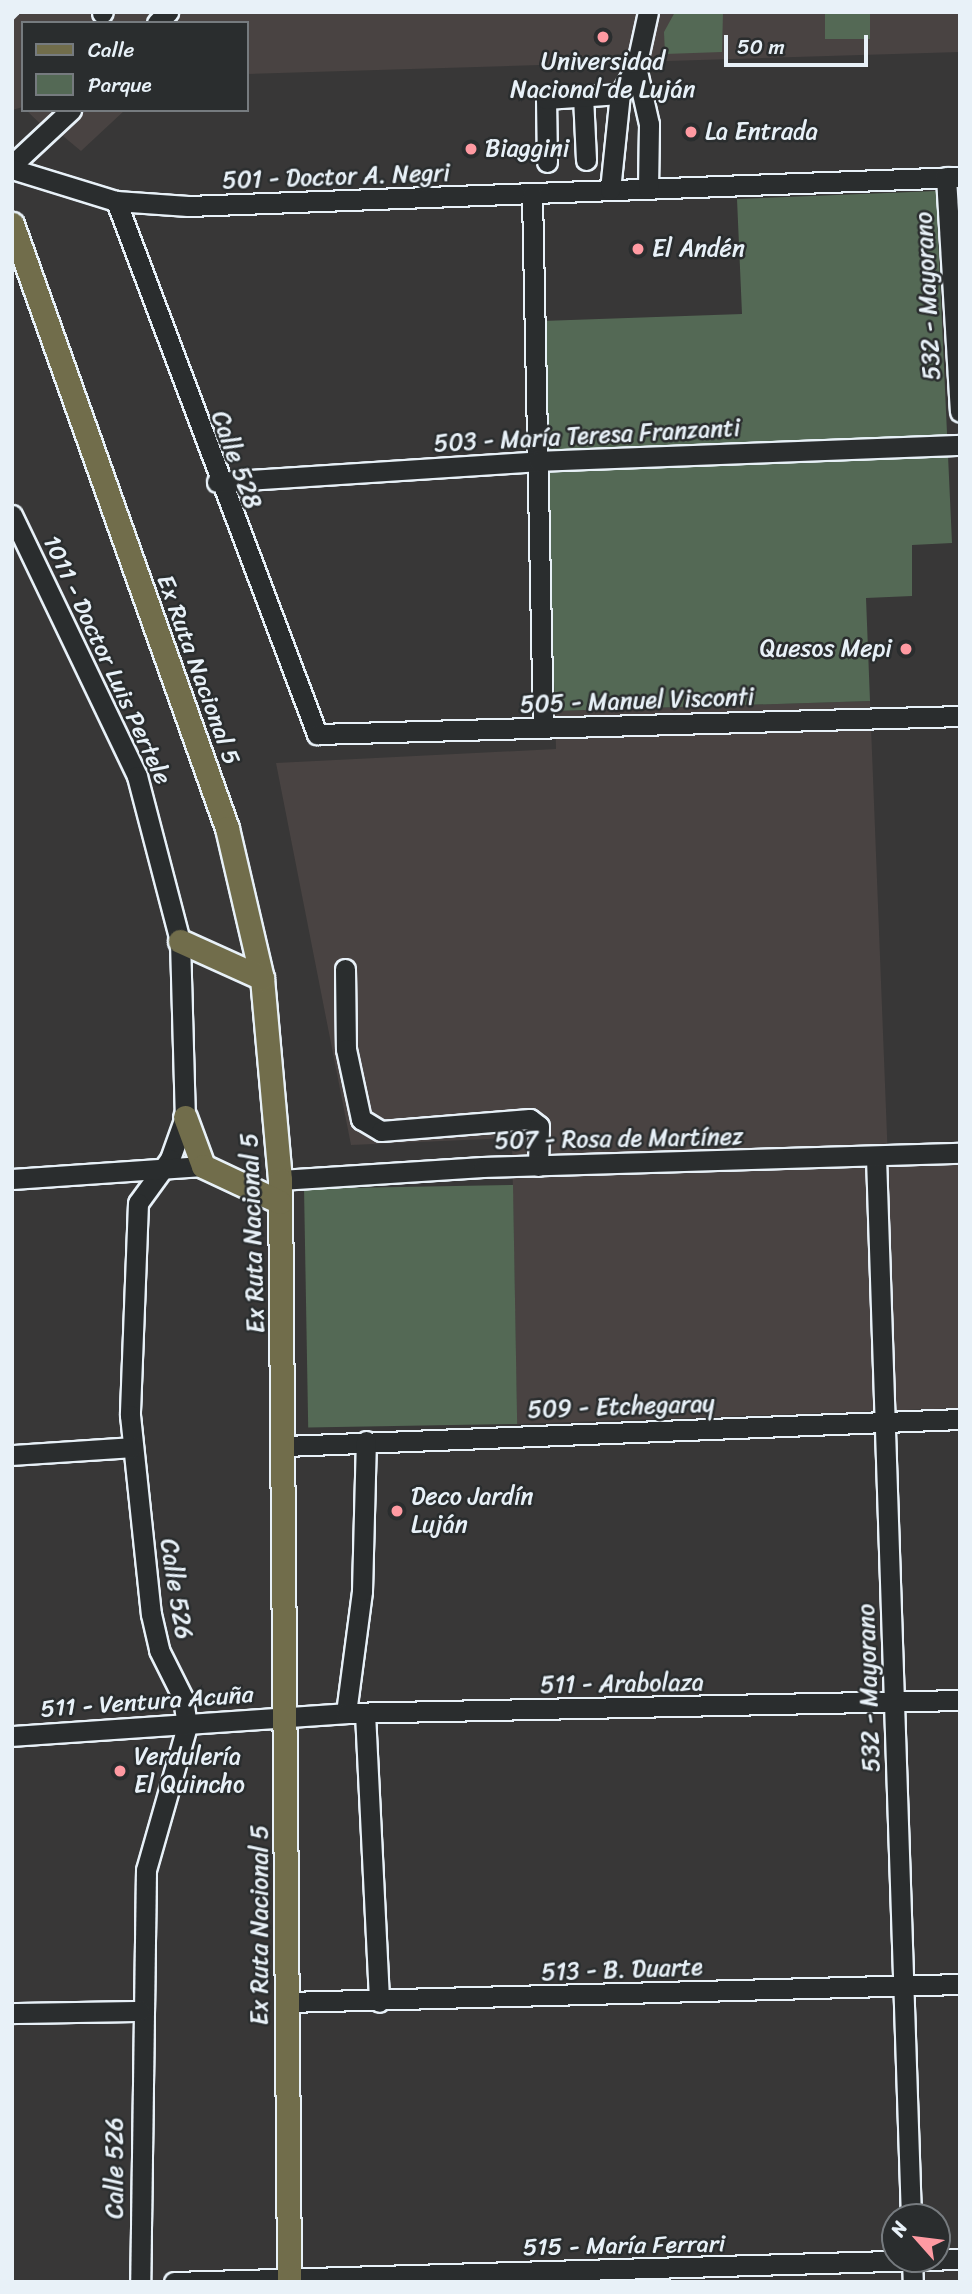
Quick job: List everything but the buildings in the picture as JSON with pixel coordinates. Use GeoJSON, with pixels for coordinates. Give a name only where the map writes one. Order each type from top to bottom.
{"type":"FeatureCollection","features":[{"type":"Feature","properties":{"kind":"main road","name":"Ex Ruta Nacional 5"},"geometry":{"type":"LineString","coordinates":[[12,225],[226,828],[262,978],[280,1191],[285,1446],[284,1716],[289,2279]]}},
{"type":"Feature","properties":{"kind":"main road"},"geometry":{"type":"LineString","coordinates":[[180,941],[262,978]]}},
{"type":"Feature","properties":{"kind":"main road"},"geometry":{"type":"LineString","coordinates":[[185,1117],[203,1166],[280,1191]]}},
{"type":"Feature","properties":{"kind":"street"},"geometry":{"type":"LineString","coordinates":[[610,190],[620,94],[636,67],[648,12]]}},
{"type":"Feature","properties":{"kind":"street"},"geometry":{"type":"LineString","coordinates":[[636,67],[649,124],[648,189]]}},
{"type":"Feature","properties":{"kind":"street"},"geometry":{"type":"LineString","coordinates":[[547,162],[546,99],[620,94]]}},
{"type":"Feature","properties":{"kind":"street"},"geometry":{"type":"LineString","coordinates":[[583,96],[586,160]]}},
{"type":"Feature","properties":{"kind":"street"},"geometry":{"type":"LineString","coordinates":[[12,167],[69,112]]}},
{"type":"Feature","properties":{"kind":"street","name":"501 - Doctor A. Negri"},"geometry":{"type":"LineString","coordinates":[[12,167],[116,201],[188,206],[953,177]]}},
{"type":"Feature","properties":{"kind":"street","name":"532 - Mayorano"},"geometry":{"type":"LineString","coordinates":[[953,177],[960,412]]}},
{"type":"Feature","properties":{"kind":"street"},"geometry":{"type":"LineString","coordinates":[[532,195],[543,728]]}},
{"type":"Feature","properties":{"kind":"street","name":"Calle 528"},"geometry":{"type":"LineString","coordinates":[[116,201],[217,482],[317,734]]}},
{"type":"Feature","properties":{"kind":"street","name":"503 - María Teresa Franzanti"},"geometry":{"type":"LineString","coordinates":[[217,482],[538,461],[960,445]]}},
{"type":"Feature","properties":{"kind":"street","name":"1011 - Doctor Luis Pertele"},"geometry":{"type":"LineString","coordinates":[[12,515],[137,776],[180,941],[185,1117]]}},
{"type":"Feature","properties":{"kind":"street","name":"505 - Manuel Visconti"},"geometry":{"type":"LineString","coordinates":[[317,734],[960,716]]}},
{"type":"Feature","properties":{"kind":"street"},"geometry":{"type":"LineString","coordinates":[[345,969],[346,1049],[356,1105],[370,1127],[530,1119],[539,1126],[538,1166]]}},
{"type":"Feature","properties":{"kind":"street","name":"Calle 526"},"geometry":{"type":"LineString","coordinates":[[140,2282],[139,2011],[146,1870],[187,1726],[183,1698],[159,1650],[150,1614],[132,1447],[138,1203],[178,1144],[185,1117]]}},
{"type":"Feature","properties":{"kind":"street","name":"507 - Rosa de Martínez"},"geometry":{"type":"LineString","coordinates":[[280,1191],[538,1166],[960,1153]]}},
{"type":"Feature","properties":{"kind":"street","name":"532 - Mayorano"},"geometry":{"type":"LineString","coordinates":[[876,1157],[894,1703],[907,1986],[911,2203]]}},
{"type":"Feature","properties":{"kind":"street"},"geometry":{"type":"LineString","coordinates":[[12,1179],[158,1172],[203,1166]]}},
{"type":"Feature","properties":{"kind":"street","name":"509 - Etchegaray"},"geometry":{"type":"LineString","coordinates":[[285,1446],[960,1419]]}},
{"type":"Feature","properties":{"kind":"street"},"geometry":{"type":"LineString","coordinates":[[366,1441],[355,1713],[379,2002]]}},
{"type":"Feature","properties":{"kind":"street"},"geometry":{"type":"LineString","coordinates":[[12,1455],[132,1447]]}},
{"type":"Feature","properties":{"kind":"street","name":"511 - Arabolaza"},"geometry":{"type":"LineString","coordinates":[[284,1716],[960,1700]]}},
{"type":"Feature","properties":{"kind":"street","name":"511 - Ventura Acuña"},"geometry":{"type":"LineString","coordinates":[[12,1736],[187,1726],[284,1716]]}},
{"type":"Feature","properties":{"kind":"street","name":"513 - B. Duarte"},"geometry":{"type":"LineString","coordinates":[[287,2003],[960,1984]]}},
{"type":"Feature","properties":{"kind":"street"},"geometry":{"type":"LineString","coordinates":[[12,2013],[139,2011]]}},
{"type":"Feature","properties":{"kind":"street","name":"515 - María Ferrari"},"geometry":{"type":"LineString","coordinates":[[174,2282],[624,2278],[881,2262]]}},
{"type":"Feature","properties":{"kind":"shaded area","name":"Universidad Nacional de Luján"},"geometry":{"type":"Polygon","coordinates":[[[12,12],[960,12],[960,52],[248,74],[248,21],[21,21],[21,108],[12,110],[12,12]]]}},
{"type":"Feature","properties":{"kind":"shaded area"},"geometry":{"type":"Polygon","coordinates":[[[28,112],[123,112],[81,151],[63,136],[56,139],[28,112]]]}},
{"type":"Feature","properties":{"kind":"shaded area"},"geometry":{"type":"Polygon","coordinates":[[[870,701],[888,1161],[960,1159],[960,1408],[517,1424],[512,1138],[351,1145],[276,763],[556,749],[555,711],[870,701]]]}},
{"type":"Feature","properties":{"kind":"green space"},"geometry":{"type":"Polygon","coordinates":[[[675,12],[723,12],[722,52],[665,54],[664,32],[675,12]]]}},
{"type":"Feature","properties":{"kind":"green space"},"geometry":{"type":"Polygon","coordinates":[[[825,12],[870,12],[870,39],[825,39],[825,12]]]}},
{"type":"Feature","properties":{"kind":"green space"},"geometry":{"type":"Polygon","coordinates":[[[936,191],[952,543],[912,545],[912,596],[866,598],[870,701],[555,711],[542,321],[742,314],[737,199],[936,191]]]}},
{"type":"Feature","properties":{"kind":"green space"},"geometry":{"type":"Polygon","coordinates":[[[513,1185],[517,1424],[308,1428],[304,1189],[513,1185]]]}},
{"type":"Feature","properties":{"kind":"railway"},"geometry":{"type":"LineString","coordinates":[[12,17],[17,12]]}},
{"type":"Feature","properties":{"kind":"place","name":"Universidad Nacional de Luján"},"geometry":{"type":"Point","coordinates":[603,37]}},
{"type":"Feature","properties":{"kind":"place","name":"La Entrada"},"geometry":{"type":"Point","coordinates":[691,132]}},
{"type":"Feature","properties":{"kind":"place","name":"Biaggini"},"geometry":{"type":"Point","coordinates":[471,149]}},
{"type":"Feature","properties":{"kind":"place","name":"El Andén"},"geometry":{"type":"Point","coordinates":[638,249]}},
{"type":"Feature","properties":{"kind":"place","name":"Quesos Mepi"},"geometry":{"type":"Point","coordinates":[906,649]}},
{"type":"Feature","properties":{"kind":"place","name":"Deco Jardín Luján"},"geometry":{"type":"Point","coordinates":[397,1511]}},
{"type":"Feature","properties":{"kind":"place","name":"Verdulería El Quincho"},"geometry":{"type":"Point","coordinates":[120,1771]}}]}
